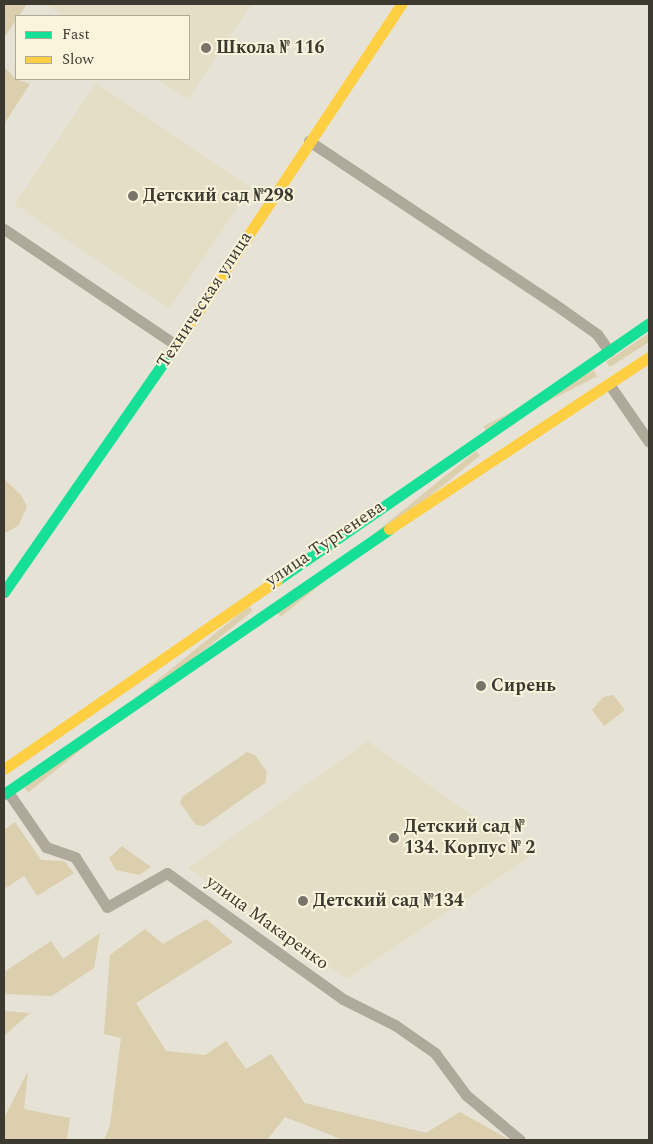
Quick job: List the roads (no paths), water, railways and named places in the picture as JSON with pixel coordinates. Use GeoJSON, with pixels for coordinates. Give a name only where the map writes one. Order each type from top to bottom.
{"type":"FeatureCollection","features":[{"type":"Feature","properties":{"kind":"main road","name":"Техническая улица"},"geometry":{"type":"LineString","coordinates":[[4,592],[176,345],[401,4]]}},
{"type":"Feature","properties":{"kind":"main road","name":"улица Тургенева"},"geometry":{"type":"LineString","coordinates":[[5,790],[268,613],[491,459],[602,372],[608,351],[649,323]]}},
{"type":"Feature","properties":{"kind":"main road","name":"улица Тургенева"},"geometry":{"type":"LineString","coordinates":[[4,769],[255,592],[478,440],[602,372],[649,357]]}},
{"type":"Feature","properties":{"kind":"main road"},"geometry":{"type":"LineString","coordinates":[[478,440],[491,459]]}},
{"type":"Feature","properties":{"kind":"main road"},"geometry":{"type":"LineString","coordinates":[[255,592],[268,613]]}},
{"type":"Feature","properties":{"kind":"street"},"geometry":{"type":"LineString","coordinates":[[309,141],[553,303],[597,334],[608,351]]}},
{"type":"Feature","properties":{"kind":"street"},"geometry":{"type":"LineString","coordinates":[[4,229],[176,345]]}},
{"type":"Feature","properties":{"kind":"street"},"geometry":{"type":"LineString","coordinates":[[602,372],[649,442]]}},
{"type":"Feature","properties":{"kind":"street","name":"улица Макаренко"},"geometry":{"type":"LineString","coordinates":[[5,790],[46,847],[75,857],[107,906],[167,873],[344,999],[395,1025],[435,1053],[466,1095],[520,1140]]}},
{"type":"Feature","properties":{"kind":"place","name":"Школа № 116"},"geometry":{"type":"Point","coordinates":[206,48]}},
{"type":"Feature","properties":{"kind":"place","name":"Детский сад №298"},"geometry":{"type":"Point","coordinates":[133,196]}},
{"type":"Feature","properties":{"kind":"place","name":"Сирень"},"geometry":{"type":"Point","coordinates":[481,686]}},
{"type":"Feature","properties":{"kind":"place","name":"Детский сад № 134. Корпус № 2"},"geometry":{"type":"Point","coordinates":[394,838]}},
{"type":"Feature","properties":{"kind":"place","name":"Детский сад №134"},"geometry":{"type":"Point","coordinates":[303,901]}}]}
